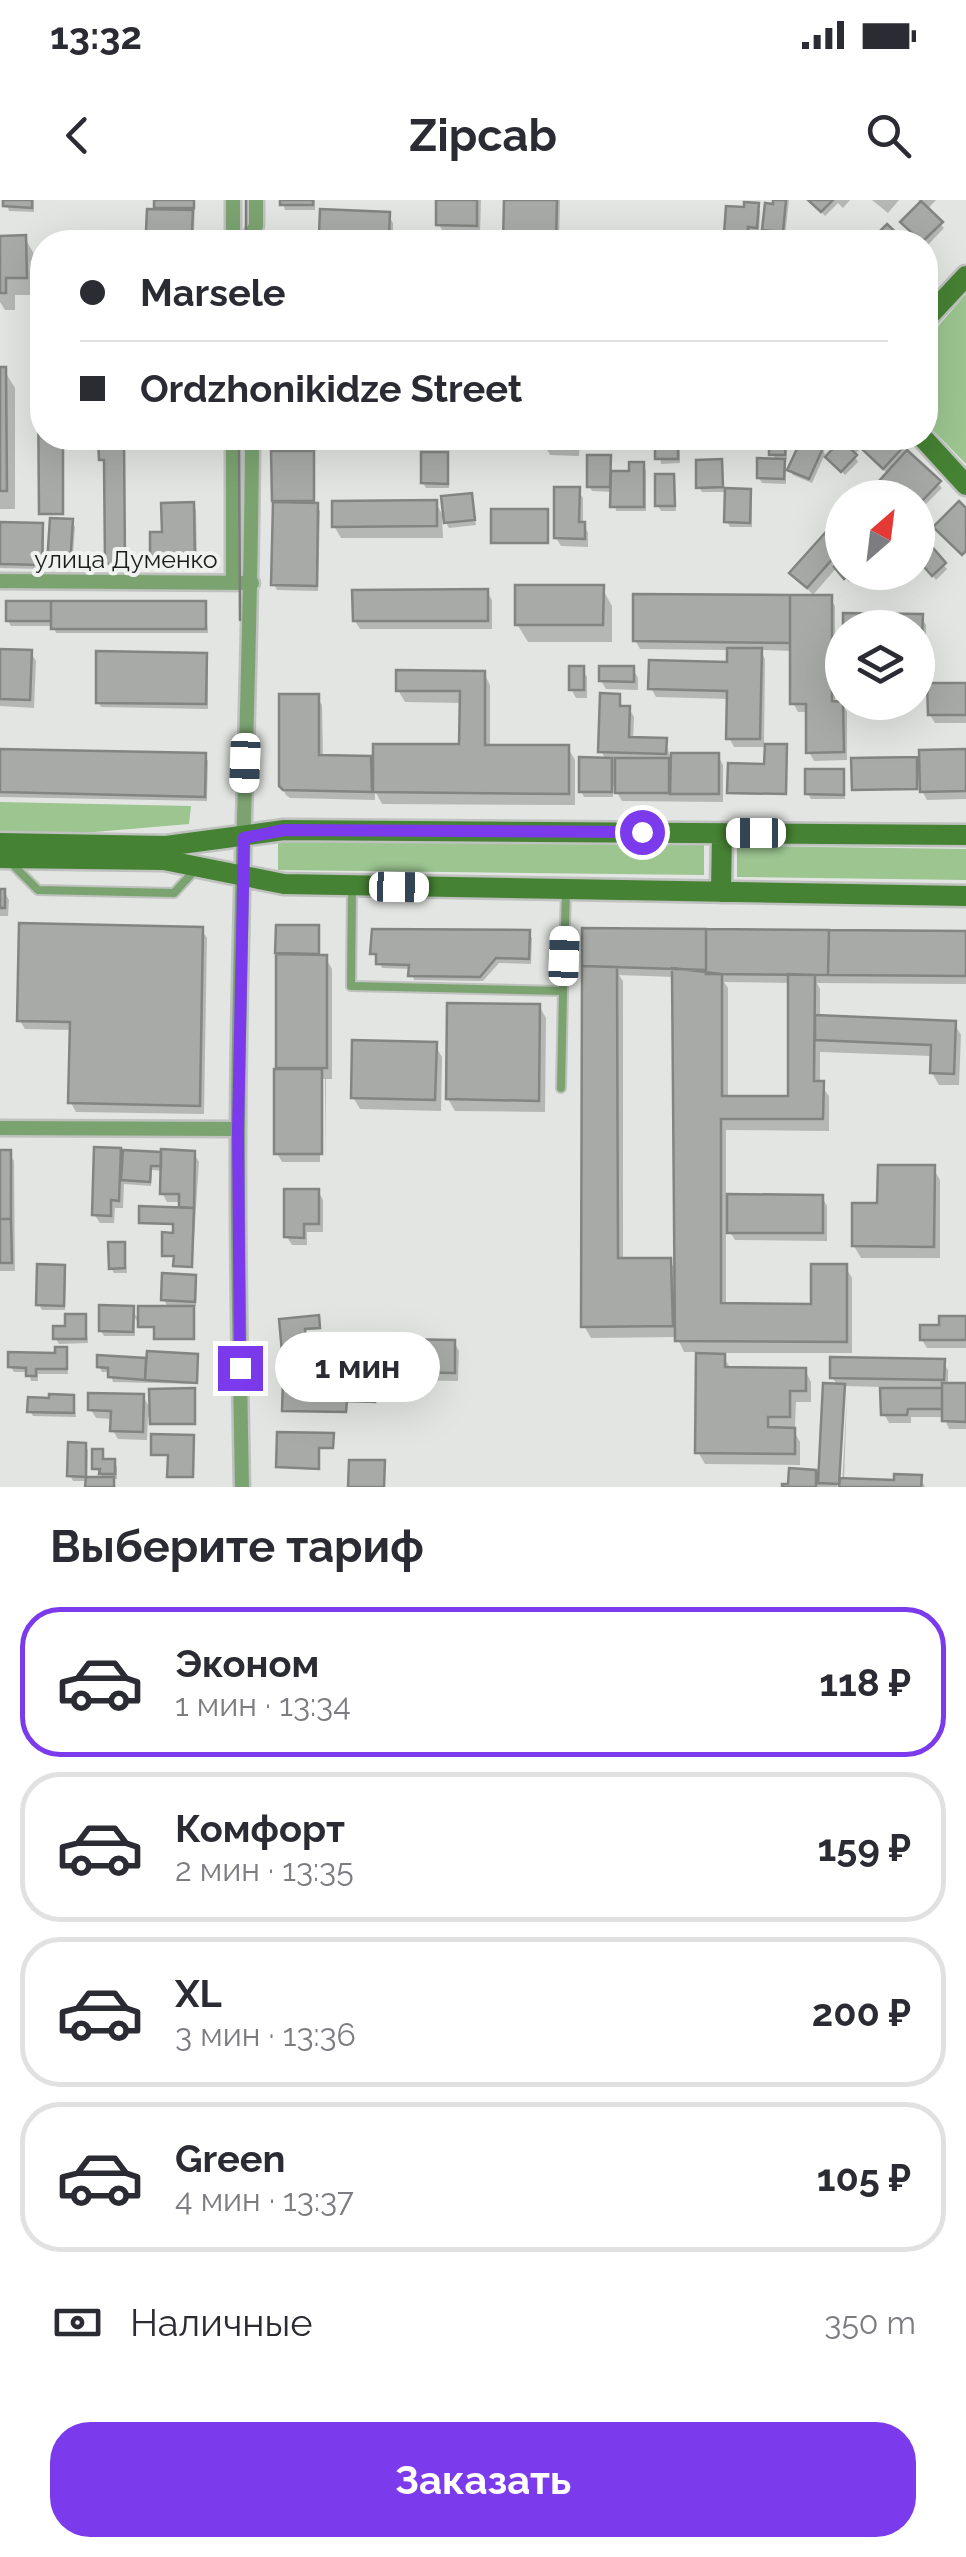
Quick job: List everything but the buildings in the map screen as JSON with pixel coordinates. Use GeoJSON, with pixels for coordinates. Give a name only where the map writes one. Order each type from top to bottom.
{"type":"FeatureCollection","features":[{"type":"Feature","properties":{"kind":"main road"},"geometry":{"type":"LineString","coordinates":[[938,306],[966,276]]}},
{"type":"Feature","properties":{"kind":"main road"},"geometry":{"type":"LineString","coordinates":[[934,450],[966,485]]}},
{"type":"Feature","properties":{"kind":"main road"},"geometry":{"type":"LineString","coordinates":[[2,853],[166,846],[284,830],[966,835]]}},
{"type":"Feature","properties":{"kind":"main road"},"geometry":{"type":"LineString","coordinates":[[721,892],[722,833]]}},
{"type":"Feature","properties":{"kind":"main road"},"geometry":{"type":"LineString","coordinates":[[2,853],[164,860],[284,884],[966,896]]}},
{"type":"Feature","properties":{"kind":"street"},"geometry":{"type":"LineString","coordinates":[[233,200],[233,230]]}},
{"type":"Feature","properties":{"kind":"street"},"geometry":{"type":"LineString","coordinates":[[254,230],[256,200]]}},
{"type":"Feature","properties":{"kind":"street"},"geometry":{"type":"LineString","coordinates":[[233,450],[233,582]]}},
{"type":"Feature","properties":{"kind":"street"},"geometry":{"type":"LineString","coordinates":[[242,1487],[238,1130],[252,450]]}},
{"type":"Feature","properties":{"kind":"street","name":"улица Думенко"},"geometry":{"type":"LineString","coordinates":[[0,581],[252,583]]}},
{"type":"Feature","properties":{"kind":"street"},"geometry":{"type":"LineString","coordinates":[[0,1128],[238,1130]]}},
{"type":"Feature","properties":{"kind":"lane"},"geometry":{"type":"LineString","coordinates":[[2,853],[38,890],[174,893],[198,866]]}},
{"type":"Feature","properties":{"kind":"lane"},"geometry":{"type":"LineString","coordinates":[[352,886],[351,986],[563,991]]}},
{"type":"Feature","properties":{"kind":"lane"},"geometry":{"type":"LineString","coordinates":[[562,1088],[566,890]]}},
{"type":"Feature","properties":{"kind":"green space"},"geometry":{"type":"Polygon","coordinates":[[[966,294],[966,464],[938,435],[938,326],[966,294]]]}},
{"type":"Feature","properties":{"kind":"green space"},"geometry":{"type":"Polygon","coordinates":[[[0,802],[191,806],[189,824],[71,834],[0,831],[0,802]]]}},
{"type":"Feature","properties":{"kind":"green space"},"geometry":{"type":"Polygon","coordinates":[[[278,839],[704,844],[704,875],[278,870],[278,839]]]}},
{"type":"Feature","properties":{"kind":"green space"},"geometry":{"type":"Polygon","coordinates":[[[737,846],[966,849],[966,880],[737,877],[737,846]]]}},
{"type":"Feature","properties":{"kind":"tram line"},"geometry":{"type":"LineString","coordinates":[[246,200],[246,230]]}},
{"type":"Feature","properties":{"kind":"tram line"},"geometry":{"type":"LineString","coordinates":[[239,450],[240,620]]}},
{"type":"Feature","properties":{"kind":"route"},"geometry":{"type":"LineString","coordinates":[[240,1368],[238,1130],[244,838],[284,830],[642,832]]}}]}
